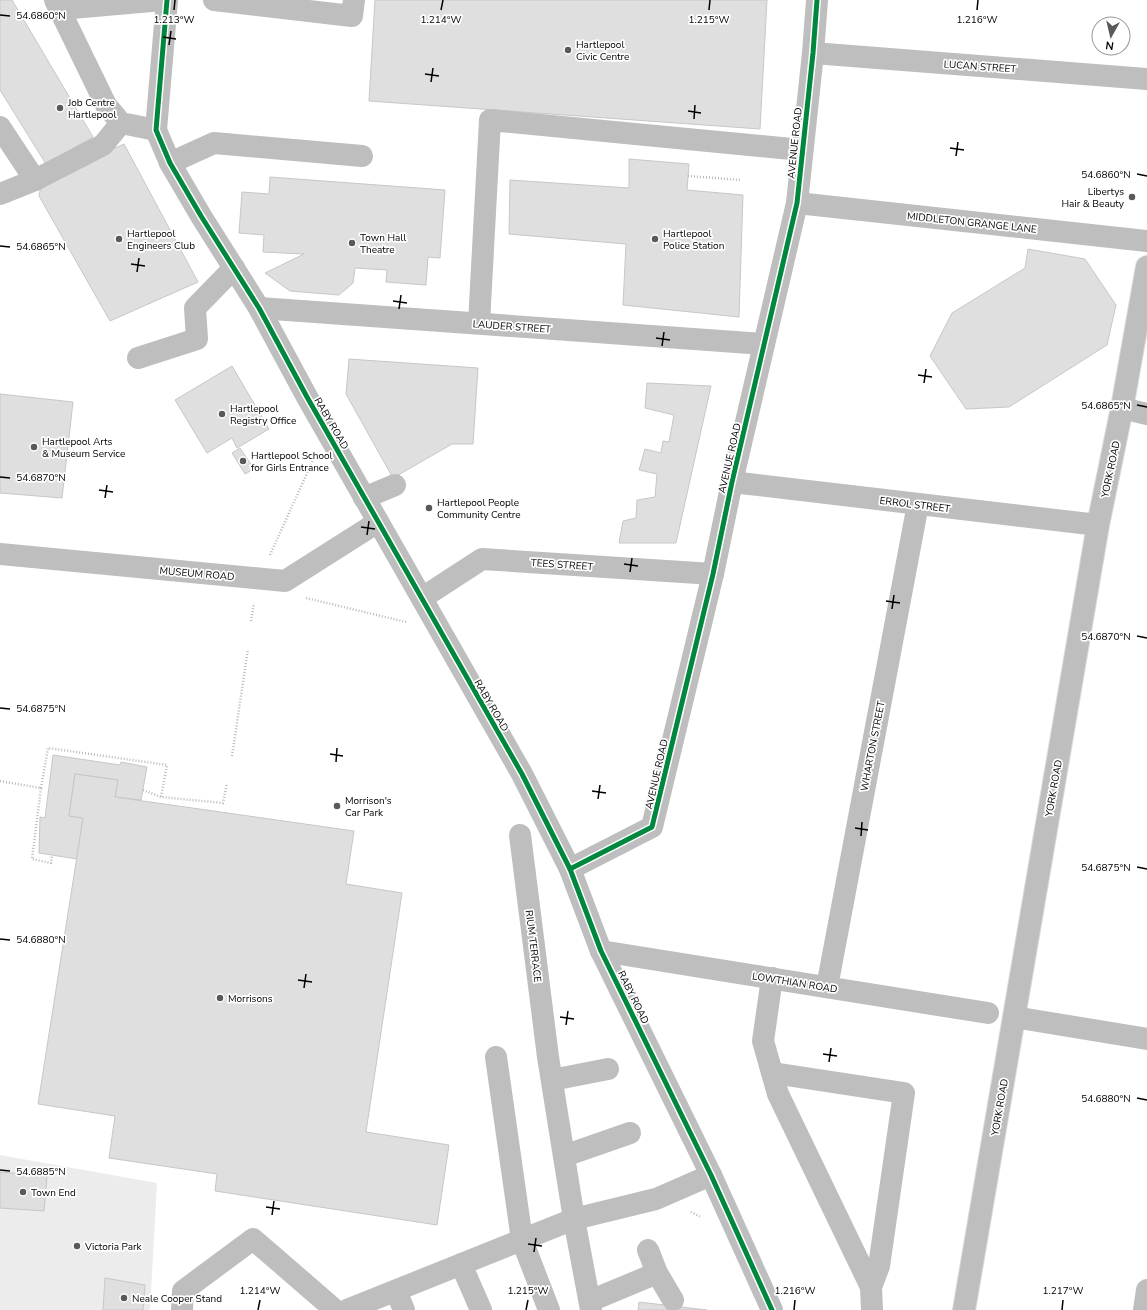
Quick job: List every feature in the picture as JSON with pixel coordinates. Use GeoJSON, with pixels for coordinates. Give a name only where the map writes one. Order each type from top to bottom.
{"type":"FeatureCollection","features":[{"type":"Feature","properties":{"kind":"street"},"geometry":{"type":"LineString","coordinates":[[163,0],[58,5],[106,105],[122,123],[156,130],[167,0]]}},
{"type":"Feature","properties":{"kind":"street"},"geometry":{"type":"LineString","coordinates":[[214,0],[352,16],[354,0]]}},
{"type":"Feature","properties":{"kind":"street","name":"AVENUE ROAD"},"geometry":{"type":"LineString","coordinates":[[570,869],[652,826],[713,574],[732,482],[797,203],[813,54],[817,0]]}},
{"type":"Feature","properties":{"kind":"street","name":"LUCAN STREET"},"geometry":{"type":"LineString","coordinates":[[813,54],[1147,79]]}},
{"type":"Feature","properties":{"kind":"street"},"geometry":{"type":"LineString","coordinates":[[479,324],[490,120],[802,150]]}},
{"type":"Feature","properties":{"kind":"street"},"geometry":{"type":"LineString","coordinates":[[0,194],[35,180],[104,145],[122,123]]}},
{"type":"Feature","properties":{"kind":"street"},"geometry":{"type":"LineString","coordinates":[[0,127],[35,180]]}},
{"type":"Feature","properties":{"kind":"street","name":"RABY ROAD"},"geometry":{"type":"LineString","coordinates":[[156,130],[170,163],[259,308],[364,498],[522,774],[570,869],[601,950],[711,1175],[772,1310]]}},
{"type":"Feature","properties":{"kind":"street"},"geometry":{"type":"LineString","coordinates":[[170,163],[214,143],[362,156]]}},
{"type":"Feature","properties":{"kind":"street","name":"MIDDLETON GRANGE LANE"},"geometry":{"type":"LineString","coordinates":[[797,203],[1147,241]]}},
{"type":"Feature","properties":{"kind":"street","name":"YORK ROAD"},"geometry":{"type":"LineString","coordinates":[[964,1310],[1098,525],[1122,408],[1147,267]]}},
{"type":"Feature","properties":{"kind":"street"},"geometry":{"type":"LineString","coordinates":[[138,358],[197,339],[195,308],[234,268]]}},
{"type":"Feature","properties":{"kind":"street","name":"LAUDER STREET"},"geometry":{"type":"LineString","coordinates":[[259,308],[764,344]]}},
{"type":"Feature","properties":{"kind":"street"},"geometry":{"type":"LineString","coordinates":[[1122,408],[1147,414]]}},
{"type":"Feature","properties":{"kind":"street","name":"ERROL STREET"},"geometry":{"type":"LineString","coordinates":[[732,482],[1098,525]]}},
{"type":"Feature","properties":{"kind":"street"},"geometry":{"type":"LineString","coordinates":[[364,498],[395,486]]}},
{"type":"Feature","properties":{"kind":"street","name":"WHARTON STREET"},"geometry":{"type":"LineString","coordinates":[[827,987],[918,504]]}},
{"type":"Feature","properties":{"kind":"street","name":"MUSEUM ROAD"},"geometry":{"type":"LineString","coordinates":[[0,554],[285,581],[378,522]]}},
{"type":"Feature","properties":{"kind":"street","name":"TEES STREET"},"geometry":{"type":"LineString","coordinates":[[422,598],[482,559],[713,574]]}},
{"type":"Feature","properties":{"kind":"street","name":"RIUM TERRACE"},"geometry":{"type":"LineString","coordinates":[[520,835],[548,1057],[574,1219],[591,1306]]}},
{"type":"Feature","properties":{"kind":"street","name":"LOWTHIAN ROAD"},"geometry":{"type":"LineString","coordinates":[[601,950],[988,1013]]}},
{"type":"Feature","properties":{"kind":"street"},"geometry":{"type":"LineString","coordinates":[[772,978],[763,1041],[778,1094],[871,1287],[872,1310]]}},
{"type":"Feature","properties":{"kind":"street"},"geometry":{"type":"LineString","coordinates":[[1014,1017],[1147,1039]]}},
{"type":"Feature","properties":{"kind":"street"},"geometry":{"type":"LineString","coordinates":[[496,1057],[522,1240],[549,1310]]}},
{"type":"Feature","properties":{"kind":"street"},"geometry":{"type":"LineString","coordinates":[[552,1080],[608,1069]]}},
{"type":"Feature","properties":{"kind":"street"},"geometry":{"type":"LineString","coordinates":[[773,1073],[904,1093],[879,1266],[871,1287]]}},
{"type":"Feature","properties":{"kind":"street"},"geometry":{"type":"LineString","coordinates":[[564,1156],[630,1133]]}},
{"type":"Feature","properties":{"kind":"street"},"geometry":{"type":"LineString","coordinates":[[347,1310],[400,1300],[461,1264],[574,1219],[656,1199],[711,1175]]}},
{"type":"Feature","properties":{"kind":"street"},"geometry":{"type":"LineString","coordinates":[[182,1310],[183,1292],[253,1239],[335,1310]]}},
{"type":"Feature","properties":{"kind":"street"},"geometry":{"type":"LineString","coordinates":[[648,1250],[657,1273],[673,1300]]}},
{"type":"Feature","properties":{"kind":"street"},"geometry":{"type":"LineString","coordinates":[[461,1264],[481,1310]]}},
{"type":"Feature","properties":{"kind":"street"},"geometry":{"type":"LineString","coordinates":[[591,1306],[657,1273]]}},
{"type":"Feature","properties":{"kind":"street"},"geometry":{"type":"LineString","coordinates":[[1144,1310],[1147,1290]]}},
{"type":"Feature","properties":{"kind":"path"},"geometry":{"type":"LineString","coordinates":[[688,176],[741,180]]}},
{"type":"Feature","properties":{"kind":"path"},"geometry":{"type":"LineString","coordinates":[[269,558],[314,460]]}},
{"type":"Feature","properties":{"kind":"path"},"geometry":{"type":"LineString","coordinates":[[298,596],[407,622]]}},
{"type":"Feature","properties":{"kind":"path"},"geometry":{"type":"LineString","coordinates":[[252,621],[255,600]]}},
{"type":"Feature","properties":{"kind":"path"},"geometry":{"type":"LineString","coordinates":[[232,756],[248,649]]}},
{"type":"Feature","properties":{"kind":"path"},"geometry":{"type":"LineString","coordinates":[[52,855],[51,863],[32,859],[41,788],[48,748],[167,765],[161,797]]}},
{"type":"Feature","properties":{"kind":"path"},"geometry":{"type":"LineString","coordinates":[[0,781],[41,788]]}},
{"type":"Feature","properties":{"kind":"path"},"geometry":{"type":"LineString","coordinates":[[142,790],[161,797],[224,803],[227,783]]}},
{"type":"Feature","properties":{"kind":"shaded area","name":"Victoria Park"},"geometry":{"type":"Polygon","coordinates":[[[0,1155],[157,1183],[150,1310],[0,1310],[0,1155]]]}},
{"type":"Feature","properties":{"kind":"building"},"geometry":{"type":"Polygon","coordinates":[[[0,0],[12,0],[93,137],[46,164],[0,90],[0,0]]]}},
{"type":"Feature","properties":{"kind":"building","name":"Hartlepool Civic Centre"},"geometry":{"type":"Polygon","coordinates":[[[375,0],[767,0],[760,129],[369,101],[375,0]]]}},
{"type":"Feature","properties":{"kind":"building","name":"Hartlepool Engineers Club"},"geometry":{"type":"Polygon","coordinates":[[[124,144],[198,282],[110,321],[39,196],[42,181],[124,144]]]}},
{"type":"Feature","properties":{"kind":"building","name":"Hartlepool Police Station"},"geometry":{"type":"Polygon","coordinates":[[[629,159],[689,164],[687,190],[743,195],[739,317],[623,305],[626,244],[509,234],[510,180],[629,188],[629,159]]]}},
{"type":"Feature","properties":{"kind":"building","name":"Town Hall Theatre"},"geometry":{"type":"Polygon","coordinates":[[[270,177],[445,190],[440,258],[428,257],[426,285],[386,282],[387,270],[355,268],[353,283],[339,295],[290,291],[265,273],[304,254],[263,252],[264,235],[239,233],[242,192],[269,194],[270,177]]]}},
{"type":"Feature","properties":{"kind":"building"},"geometry":{"type":"Polygon","coordinates":[[[1028,249],[1085,259],[1116,305],[1107,345],[1009,407],[966,409],[930,356],[952,313],[1025,268],[1028,249]]]}},
{"type":"Feature","properties":{"kind":"building"},"geometry":{"type":"Polygon","coordinates":[[[349,359],[478,368],[473,444],[452,444],[393,478],[346,394],[349,359]]]}},
{"type":"Feature","properties":{"kind":"building","name":"Hartlepool Registry Office"},"geometry":{"type":"Polygon","coordinates":[[[232,366],[269,429],[237,448],[232,438],[207,453],[175,400],[232,366]]]}},
{"type":"Feature","properties":{"kind":"building"},"geometry":{"type":"Polygon","coordinates":[[[647,383],[711,386],[676,543],[619,543],[623,521],[636,518],[637,500],[655,497],[657,474],[639,470],[645,449],[661,453],[663,441],[669,442],[674,415],[645,408],[647,383]]]}},
{"type":"Feature","properties":{"kind":"building","name":"Hartlepool Arts & Museum Service"},"geometry":{"type":"Polygon","coordinates":[[[0,394],[73,402],[62,498],[0,493],[0,394]]]}},
{"type":"Feature","properties":{"kind":"building","name":"Hartlepool School for Girls Entrance"},"geometry":{"type":"Polygon","coordinates":[[[240,448],[254,469],[245,474],[232,453],[240,448]]]}},
{"type":"Feature","properties":{"kind":"building"},"geometry":{"type":"Polygon","coordinates":[[[53,755],[120,765],[121,762],[147,767],[141,800],[115,797],[118,780],[75,774],[69,816],[83,818],[77,859],[39,853],[40,817],[45,818],[53,755]]]}},
{"type":"Feature","properties":{"kind":"building","name":"Morrisons"},"geometry":{"type":"Polygon","coordinates":[[[75,774],[118,780],[115,797],[354,831],[346,884],[402,893],[366,1132],[449,1145],[437,1225],[215,1191],[217,1174],[109,1158],[115,1116],[38,1104],[83,818],[69,816],[75,774]]]}},
{"type":"Feature","properties":{"kind":"building","name":"Town End"},"geometry":{"type":"Polygon","coordinates":[[[0,1172],[47,1176],[44,1211],[0,1208],[0,1172]]]}},
{"type":"Feature","properties":{"kind":"building","name":"Neale Cooper Stand"},"geometry":{"type":"Polygon","coordinates":[[[105,1278],[145,1285],[143,1310],[103,1310],[105,1278]]]}},
{"type":"Feature","properties":{"kind":"building"},"geometry":{"type":"Polygon","coordinates":[[[639,1302],[707,1310],[638,1310],[639,1302]]]}},
{"type":"Feature","properties":{"kind":"cycle path"},"geometry":{"type":"LineString","coordinates":[[167,0],[156,130],[170,163],[201,216],[259,308],[307,397],[522,774],[570,869],[601,951],[711,1175],[772,1310]]}},
{"type":"Feature","properties":{"kind":"cycle path"},"geometry":{"type":"LineString","coordinates":[[570,869],[652,827],[713,574],[732,482],[797,203],[813,53],[817,0]]}},
{"type":"Feature","properties":{"kind":"place","name":"Hartlepool Civic Centre"},"geometry":{"type":"Point","coordinates":[568,50]}},
{"type":"Feature","properties":{"kind":"place","name":"Job Centre Hartlepool"},"geometry":{"type":"Point","coordinates":[60,108]}},
{"type":"Feature","properties":{"kind":"place","name":"Libertys Hair & Beauty"},"geometry":{"type":"Point","coordinates":[1132,197]}},
{"type":"Feature","properties":{"kind":"place","name":"Hartlepool Engineers Club"},"geometry":{"type":"Point","coordinates":[119,239]}},
{"type":"Feature","properties":{"kind":"place","name":"Hartlepool Police Station"},"geometry":{"type":"Point","coordinates":[655,239]}},
{"type":"Feature","properties":{"kind":"place","name":"Town Hall Theatre"},"geometry":{"type":"Point","coordinates":[352,243]}},
{"type":"Feature","properties":{"kind":"place","name":"Hartlepool Registry Office"},"geometry":{"type":"Point","coordinates":[222,414]}},
{"type":"Feature","properties":{"kind":"place","name":"Hartlepool Arts & Museum Service"},"geometry":{"type":"Point","coordinates":[34,447]}},
{"type":"Feature","properties":{"kind":"place","name":"Hartlepool School for Girls Entrance"},"geometry":{"type":"Point","coordinates":[243,461]}},
{"type":"Feature","properties":{"kind":"place","name":"Hartlepool People Community Centre"},"geometry":{"type":"Point","coordinates":[429,508]}},
{"type":"Feature","properties":{"kind":"place","name":"Morrison's Car Park"},"geometry":{"type":"Point","coordinates":[337,806]}},
{"type":"Feature","properties":{"kind":"place","name":"Morrisons"},"geometry":{"type":"Point","coordinates":[220,998]}},
{"type":"Feature","properties":{"kind":"place","name":"Town End"},"geometry":{"type":"Point","coordinates":[23,1192]}},
{"type":"Feature","properties":{"kind":"place","name":"Victoria Park"},"geometry":{"type":"Point","coordinates":[77,1246]}},
{"type":"Feature","properties":{"kind":"place","name":"Neale Cooper Stand"},"geometry":{"type":"Point","coordinates":[124,1298]}}]}
